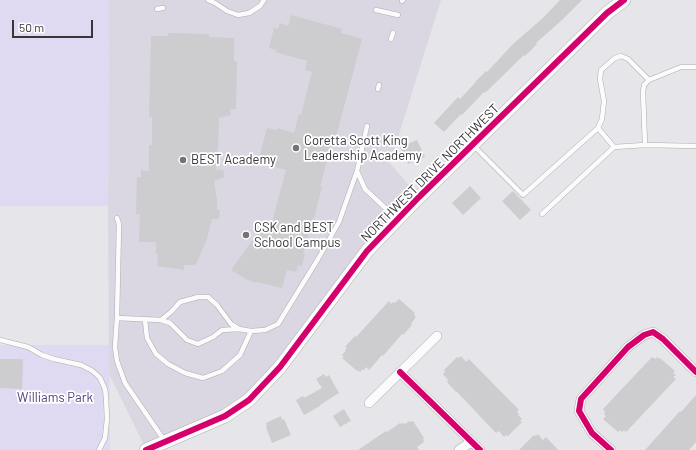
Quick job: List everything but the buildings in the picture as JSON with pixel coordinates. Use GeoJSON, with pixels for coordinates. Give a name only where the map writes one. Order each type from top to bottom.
{"type":"FeatureCollection","features":[{"type":"Feature","properties":{"kind":"street","name":"NORTHWEST DRIVE NORTHWEST"},"geometry":{"type":"LineString","coordinates":[[146,450],[225,416],[249,400],[280,367],[367,251],[472,145],[607,13],[624,0]]}},
{"type":"Feature","properties":{"kind":"street"},"geometry":{"type":"LineString","coordinates":[[611,450],[592,433],[579,411],[581,399],[628,347],[644,335],[653,332],[663,339],[696,372]]}},
{"type":"Feature","properties":{"kind":"street"},"geometry":{"type":"LineString","coordinates":[[369,403],[436,336]]}},
{"type":"Feature","properties":{"kind":"street"},"geometry":{"type":"LineString","coordinates":[[400,372],[480,450]]}},
{"type":"Feature","properties":{"kind":"street"},"geometry":{"type":"LineString","coordinates":[[459,450],[471,442]]}},
{"type":"Feature","properties":{"kind":"lane"},"geometry":{"type":"LineString","coordinates":[[208,0],[227,11],[238,15],[249,13],[260,6],[264,0]]}},
{"type":"Feature","properties":{"kind":"lane"},"geometry":{"type":"LineString","coordinates":[[157,9],[163,8]]}},
{"type":"Feature","properties":{"kind":"lane"},"geometry":{"type":"LineString","coordinates":[[376,10],[398,15]]}},
{"type":"Feature","properties":{"kind":"lane"},"geometry":{"type":"LineString","coordinates":[[391,39],[392,33]]}},
{"type":"Feature","properties":{"kind":"lane"},"geometry":{"type":"LineString","coordinates":[[472,145],[523,195],[598,128],[602,119],[604,101],[600,79],[601,70],[615,58],[621,56],[628,59],[649,80]]}},
{"type":"Feature","properties":{"kind":"lane"},"geometry":{"type":"LineString","coordinates":[[645,145],[644,85],[649,80],[681,67],[696,67]]}},
{"type":"Feature","properties":{"kind":"lane"},"geometry":{"type":"LineString","coordinates":[[117,318],[161,320],[170,323],[187,340],[198,344],[213,337],[222,330],[239,329],[251,332],[265,330],[278,324],[339,222],[357,171],[368,126]]}},
{"type":"Feature","properties":{"kind":"lane"},"geometry":{"type":"LineString","coordinates":[[598,128],[614,147]]}},
{"type":"Feature","properties":{"kind":"lane"},"geometry":{"type":"LineString","coordinates":[[542,214],[614,147],[645,145],[696,146]]}},
{"type":"Feature","properties":{"kind":"lane"},"geometry":{"type":"LineString","coordinates":[[357,171],[365,188],[398,219]]}},
{"type":"Feature","properties":{"kind":"lane"},"geometry":{"type":"LineString","coordinates":[[117,218],[119,224],[115,347],[116,361],[125,382],[166,442]]}},
{"type":"Feature","properties":{"kind":"lane"},"geometry":{"type":"LineString","coordinates":[[161,320],[180,302],[198,297],[208,297],[231,324],[239,329]]}},
{"type":"Feature","properties":{"kind":"lane"},"geometry":{"type":"LineString","coordinates":[[145,320],[148,338],[156,354],[168,364],[185,373],[203,378],[222,371],[240,355],[251,332]]}},
{"type":"Feature","properties":{"kind":"lane"},"geometry":{"type":"LineString","coordinates":[[0,340],[28,347],[42,355],[54,359],[81,365],[91,370],[100,378],[106,397],[107,419],[105,438],[99,450]]}},
{"type":"Feature","properties":{"kind":"shaded area","name":"CSK and BEST School Campus"},"geometry":{"type":"Polygon","coordinates":[[[109,0],[441,0],[390,163],[419,197],[249,400],[146,449],[109,374],[109,0]]]}},
{"type":"Feature","properties":{"kind":"green space"},"geometry":{"type":"Polygon","coordinates":[[[0,0],[109,0],[108,206],[0,206],[0,0]]]}},
{"type":"Feature","properties":{"kind":"green space","name":"Williams Park"},"geometry":{"type":"Polygon","coordinates":[[[0,345],[109,345],[110,450],[0,450],[0,345]]]}},
{"type":"Feature","properties":{"kind":"cycle path"},"geometry":{"type":"LineString","coordinates":[[146,450],[225,416],[249,400],[280,367],[367,251],[419,197],[607,13],[624,0]]}},
{"type":"Feature","properties":{"kind":"cycle path"},"geometry":{"type":"LineString","coordinates":[[611,450],[592,433],[579,411],[581,399],[628,347],[644,335],[653,332],[663,339],[696,372]]}},
{"type":"Feature","properties":{"kind":"cycle path"},"geometry":{"type":"LineString","coordinates":[[400,372],[480,450]]}},
{"type":"Feature","properties":{"kind":"place","name":"Coretta Scott King Leadership Academy"},"geometry":{"type":"Point","coordinates":[296,148]}},
{"type":"Feature","properties":{"kind":"place","name":"BEST Academy"},"geometry":{"type":"Point","coordinates":[183,160]}},
{"type":"Feature","properties":{"kind":"place","name":"CSK and BEST School Campus"},"geometry":{"type":"Point","coordinates":[246,235]}}]}
